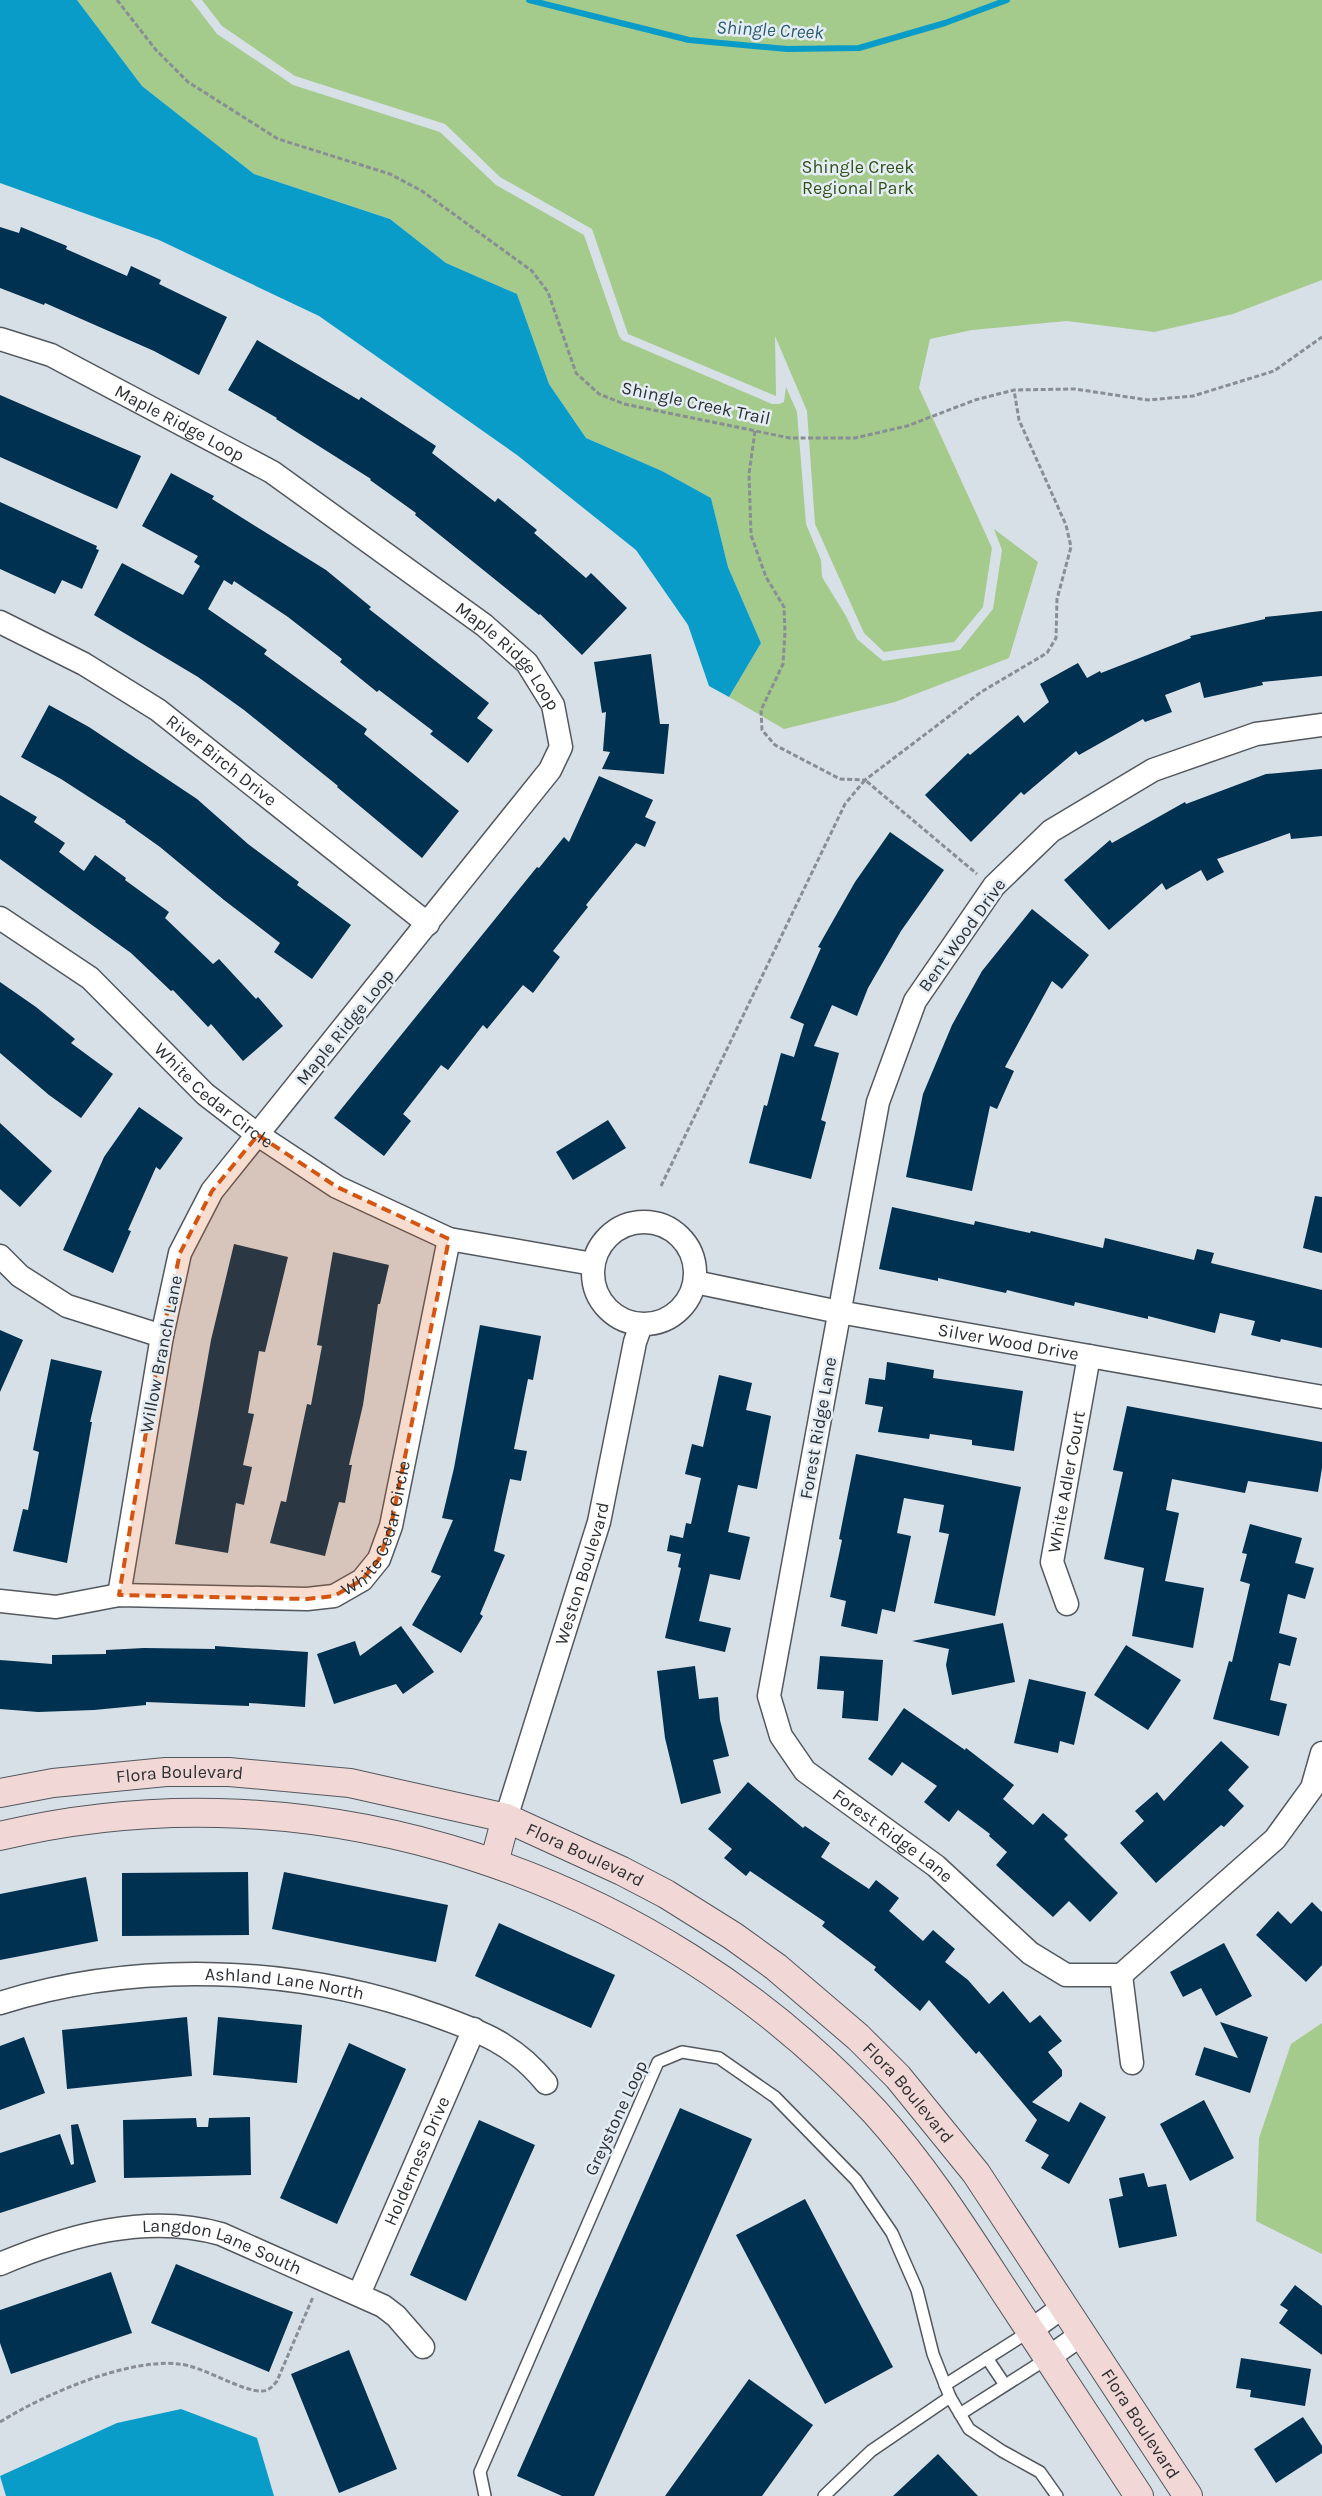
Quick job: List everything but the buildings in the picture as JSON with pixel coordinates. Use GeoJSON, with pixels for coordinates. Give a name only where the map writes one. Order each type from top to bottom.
{"type":"FeatureCollection","features":[{"type":"Feature","properties":{"kind":"street","name":"Maple Ridge Loop"},"geometry":{"type":"LineString","coordinates":[[0,339],[51,355],[272,472],[484,626],[527,663],[554,705],[560,747],[550,770],[258,1135]]}},
{"type":"Feature","properties":{"kind":"street","name":"River Birch Drive"},"geometry":{"type":"LineString","coordinates":[[0,622],[84,664],[158,710],[428,924]]}},
{"type":"Feature","properties":{"kind":"street","name":"Bent Wood Drive"},"geometry":{"type":"LineString","coordinates":[[839,1312],[878,1102],[915,1000],[994,886],[1051,831],[1153,770],[1256,734],[1322,725]]}},
{"type":"Feature","properties":{"kind":"street","name":"White Cedar Circle"},"geometry":{"type":"LineString","coordinates":[[0,918],[90,978],[205,1094],[258,1135],[337,1187],[449,1239],[593,1264]]}},
{"type":"Feature","properties":{"kind":"street","name":"Willow Branch Lane"},"geometry":{"type":"LineString","coordinates":[[120,1595],[162,1336],[180,1253],[212,1191],[258,1135]]}},
{"type":"Feature","properties":{"kind":"street"},"geometry":{"type":"LineString","coordinates":[[631,1222],[655,1222],[667,1226],[682,1236],[694,1258],[695,1282],[688,1301],[670,1318],[658,1323],[641,1325],[616,1317],[603,1305],[594,1289],[593,1264],[595,1254],[605,1238],[615,1230],[631,1222]]}},
{"type":"Feature","properties":{"kind":"street","name":"White Cedar Circle"},"geometry":{"type":"LineString","coordinates":[[0,1601],[56,1607],[120,1595],[307,1599],[334,1596],[362,1580],[379,1559],[391,1526],[449,1239]]}},
{"type":"Feature","properties":{"kind":"street"},"geometry":{"type":"LineString","coordinates":[[0,1256],[20,1276],[67,1306],[162,1336]]}},
{"type":"Feature","properties":{"kind":"street","name":"Silver Wood Drive"},"geometry":{"type":"LineString","coordinates":[[695,1282],[839,1312],[1322,1397]]}},
{"type":"Feature","properties":{"kind":"street","name":"Forest Ridge Lane"},"geometry":{"type":"LineString","coordinates":[[839,1312],[769,1696],[781,1736],[805,1771],[936,1866],[1030,1953],[1066,1975],[1121,1975]]}},
{"type":"Feature","properties":{"kind":"street","name":"Weston Boulevard"},"geometry":{"type":"LineString","coordinates":[[506,1818],[599,1522],[635,1342],[641,1325]]}},
{"type":"Feature","properties":{"kind":"street","name":"White Adler Court"},"geometry":{"type":"LineString","coordinates":[[1067,1604],[1052,1562],[1089,1356]]}},
{"type":"Feature","properties":{"kind":"street"},"geometry":{"type":"LineString","coordinates":[[1132,2063],[1121,1975],[1275,1839],[1312,1788],[1322,1753]]}},
{"type":"Feature","properties":{"kind":"street","name":"Flora Boulevard"},"geometry":{"type":"LineString","coordinates":[[0,1794],[53,1783],[166,1772],[229,1772],[350,1783],[506,1818],[622,1871],[666,1894],[733,1936],[811,1995],[858,2037],[898,2077],[935,2120],[976,2173],[1188,2496]]}},
{"type":"Feature","properties":{"kind":"street"},"geometry":{"type":"LineString","coordinates":[[0,1836],[57,1824],[116,1817],[224,1813],[287,1817],[385,1832],[440,1846],[494,1863],[566,1890],[656,1936],[745,1994],[782,2024],[834,2071],[876,2114],[919,2164],[1139,2496]]}},
{"type":"Feature","properties":{"kind":"street","name":"Flora Boulevard"},"geometry":{"type":"LineString","coordinates":[[494,1863],[506,1818]]}},
{"type":"Feature","properties":{"kind":"street","name":"Ashland Lane North"},"geometry":{"type":"LineString","coordinates":[[0,2003],[72,1985],[119,1979],[178,1976],[229,1976],[273,1979],[341,1989],[413,2007],[474,2029],[502,2042],[519,2054],[546,2083]]}},
{"type":"Feature","properties":{"kind":"street","name":"Holderness Drive"},"geometry":{"type":"LineString","coordinates":[[359,2294],[474,2029]]}},
{"type":"Feature","properties":{"kind":"street","name":"Langdon Lane South"},"geometry":{"type":"LineString","coordinates":[[0,2264],[68,2239],[118,2229],[174,2226],[200,2228],[221,2234],[359,2294],[396,2316],[423,2347]]}},
{"type":"Feature","properties":{"kind":"street"},"geometry":{"type":"LineString","coordinates":[[1030,2331],[1064,2306]]}},
{"type":"Feature","properties":{"kind":"street"},"geometry":{"type":"LineString","coordinates":[[1048,2358],[1082,2334]]}},
{"type":"Feature","properties":{"kind":"lane","name":"Greystone Loop"},"geometry":{"type":"LineString","coordinates":[[485,2496],[480,2472],[658,2062],[682,2052],[719,2058],[775,2097],[856,2180],[892,2233],[917,2290],[933,2354],[950,2397],[960,2414],[969,2428],[1002,2451],[1040,2472],[1057,2496]]}},
{"type":"Feature","properties":{"kind":"lane"},"geometry":{"type":"LineString","coordinates":[[945,2385],[1030,2331]]}},
{"type":"Feature","properties":{"kind":"lane"},"geometry":{"type":"LineString","coordinates":[[987,2358],[1005,2385]]}},
{"type":"Feature","properties":{"kind":"lane"},"geometry":{"type":"LineString","coordinates":[[960,2414],[1048,2358]]}},
{"type":"Feature","properties":{"kind":"lane"},"geometry":{"type":"LineString","coordinates":[[824,2496],[871,2451],[950,2397]]}},
{"type":"Feature","properties":{"kind":"path","name":"Shingle Creek Trail"},"geometry":{"type":"LineString","coordinates":[[117,0],[156,50],[188,82],[278,139],[390,174],[422,191],[532,271],[548,292],[576,373],[598,394],[624,404],[790,438],[826,440],[855,438],[883,433],[975,400],[1014,390],[1075,390],[1148,400],[1193,396],[1274,371],[1322,337]]}},
{"type":"Feature","properties":{"kind":"path"},"geometry":{"type":"LineString","coordinates":[[661,1186],[845,804],[865,780],[980,692],[1047,653],[1056,638],[1057,599],[1071,546],[1066,525],[1019,420],[1014,390]]}},
{"type":"Feature","properties":{"kind":"path"},"geometry":{"type":"LineString","coordinates":[[756,431],[749,474],[751,535],[766,577],[784,607],[785,632],[783,664],[761,710],[762,730],[775,745],[840,779],[865,780],[974,872],[994,886]]}},
{"type":"Feature","properties":{"kind":"path"},"geometry":{"type":"LineString","coordinates":[[0,2422],[48,2396],[94,2378],[164,2363],[192,2366],[250,2388],[260,2391],[266,2390],[277,2380],[322,2278]]}},
{"type":"Feature","properties":{"kind":"highlighted area"},"geometry":{"type":"Polygon","coordinates":[[[258,1135],[337,1187],[449,1239],[391,1526],[379,1559],[362,1580],[334,1596],[307,1599],[119,1595],[162,1336],[180,1253],[212,1191],[258,1135]]]}},
{"type":"Feature","properties":{"kind":"green space"},"geometry":{"type":"Polygon","coordinates":[[[77,0],[191,0],[217,34],[293,85],[440,132],[496,185],[584,235],[622,340],[772,404],[784,402],[786,387],[797,412],[806,524],[821,560],[822,577],[846,616],[857,639],[883,661],[960,650],[993,609],[1002,550],[994,529],[1038,562],[1009,658],[895,702],[784,729],[729,697],[761,643],[728,567],[711,498],[662,471],[586,438],[549,384],[517,294],[446,263],[390,219],[254,174],[142,86],[77,0]]]}},
{"type":"Feature","properties":{"kind":"green space","name":"Shingle Creek Regional Park"},"geometry":{"type":"Polygon","coordinates":[[[202,0],[1322,0],[1322,280],[1233,314],[1154,332],[1067,321],[972,330],[930,339],[919,388],[992,548],[983,607],[954,642],[884,652],[864,633],[815,524],[807,411],[775,336],[776,396],[628,334],[592,229],[500,177],[445,124],[295,76],[222,26],[202,0]]]}},
{"type":"Feature","properties":{"kind":"green space"},"geometry":{"type":"Polygon","coordinates":[[[1322,2023],[1322,2254],[1256,2221],[1259,2138],[1291,2044],[1322,2023]]]}},
{"type":"Feature","properties":{"kind":"water"},"geometry":{"type":"Polygon","coordinates":[[[0,0],[77,0],[142,86],[254,174],[390,219],[446,263],[517,294],[549,384],[586,438],[662,471],[711,498],[728,567],[761,643],[729,697],[709,686],[688,625],[636,550],[517,455],[319,316],[159,240],[0,183],[0,0]]]}},
{"type":"Feature","properties":{"kind":"water"},"geometry":{"type":"Polygon","coordinates":[[[181,2409],[257,2438],[274,2496],[6,2496],[0,2476],[117,2423],[181,2409]]]}},
{"type":"Feature","properties":{"kind":"waterway","name":"Shingle Creek"},"geometry":{"type":"LineString","coordinates":[[529,0],[689,40],[787,49],[859,48],[945,23],[1007,0]]}}]}
